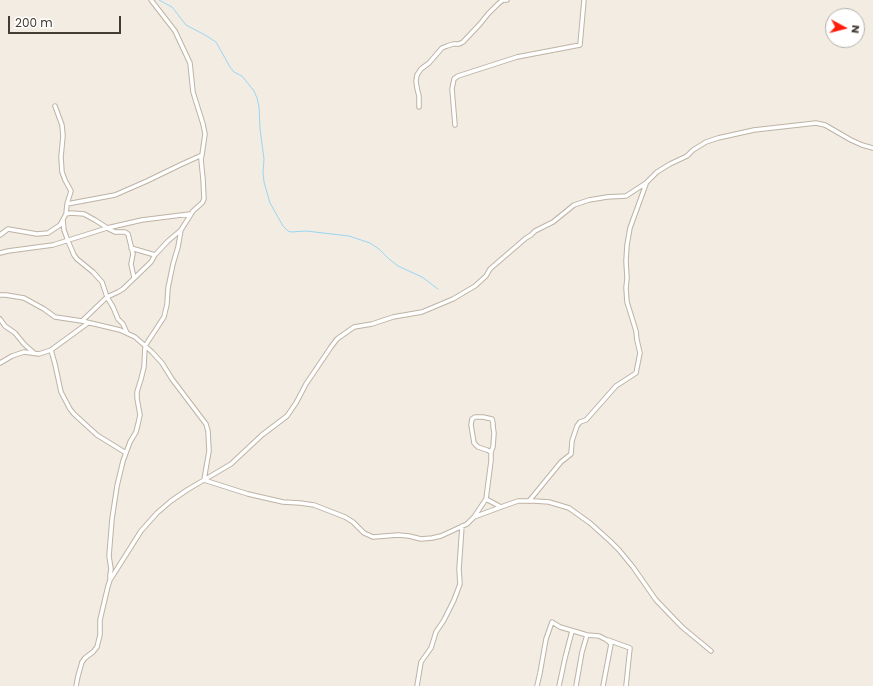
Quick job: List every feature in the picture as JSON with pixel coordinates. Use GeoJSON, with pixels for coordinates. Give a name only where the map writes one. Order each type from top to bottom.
{"type":"FeatureCollection","features":[{"type":"Feature","properties":{"kind":"street"},"geometry":{"type":"LineString","coordinates":[[82,321],[107,297],[118,292],[151,262],[155,254],[181,230],[193,211],[202,203],[204,199],[201,159],[205,134],[193,92],[190,63],[175,31],[151,0]]}},
{"type":"Feature","properties":{"kind":"street"},"geometry":{"type":"LineString","coordinates":[[419,107],[419,96],[416,81],[417,75],[421,69],[429,63],[442,48],[463,42],[498,4],[503,0],[507,0]]}},
{"type":"Feature","properties":{"kind":"street"},"geometry":{"type":"LineString","coordinates":[[455,126],[452,89],[454,79],[458,76],[517,57],[580,45],[584,0]]}},
{"type":"Feature","properties":{"kind":"street"},"geometry":{"type":"LineString","coordinates":[[0,235],[8,229],[37,234],[48,233],[60,225],[66,214],[71,191],[62,172],[62,125],[55,106]]}},
{"type":"Feature","properties":{"kind":"street"},"geometry":{"type":"LineString","coordinates":[[76,686],[82,662],[97,647],[100,635],[100,620],[110,580],[142,531],[157,514],[187,490],[231,464],[262,435],[287,416],[306,384],[337,339],[354,328],[393,317],[422,312],[453,299],[475,286],[486,276],[490,269],[526,238],[553,222],[574,205],[607,197],[626,196],[646,183],[657,172],[687,156],[693,150],[706,142],[754,130],[820,124],[825,125],[850,140],[873,148]]}},
{"type":"Feature","properties":{"kind":"street"},"geometry":{"type":"LineString","coordinates":[[67,204],[115,195],[202,155]]}},
{"type":"Feature","properties":{"kind":"street"},"geometry":{"type":"LineString","coordinates":[[529,501],[561,462],[571,454],[572,441],[577,426],[580,422],[586,420],[616,386],[636,373],[640,353],[636,340],[636,331],[627,302],[626,261],[630,228],[646,183]]}},
{"type":"Feature","properties":{"kind":"street"},"geometry":{"type":"LineString","coordinates":[[66,214],[84,214],[115,232],[125,232],[128,234],[133,256],[131,264],[134,279]]}},
{"type":"Feature","properties":{"kind":"street"},"geometry":{"type":"LineString","coordinates":[[0,253],[53,245],[107,228],[142,220],[191,214]]}},
{"type":"Feature","properties":{"kind":"street"},"geometry":{"type":"LineString","coordinates":[[63,220],[64,230],[77,260],[93,272],[102,282],[107,297],[118,319],[123,324],[127,334]]}},
{"type":"Feature","properties":{"kind":"street"},"geometry":{"type":"LineString","coordinates":[[110,580],[112,569],[109,556],[112,519],[118,480],[130,442],[136,432],[140,415],[136,398],[144,367],[146,346],[164,317],[170,276],[181,230]]}},
{"type":"Feature","properties":{"kind":"street"},"geometry":{"type":"LineString","coordinates":[[131,248],[155,254]]}},
{"type":"Feature","properties":{"kind":"street"},"geometry":{"type":"LineString","coordinates":[[0,296],[6,295],[24,298],[44,309],[54,317],[82,321],[120,330],[135,337],[146,346],[162,363],[172,379],[206,424],[209,440],[209,451],[204,480]]}},
{"type":"Feature","properties":{"kind":"street"},"geometry":{"type":"LineString","coordinates":[[0,319],[34,353]]}},
{"type":"Feature","properties":{"kind":"street"},"geometry":{"type":"LineString","coordinates":[[0,363],[12,356],[24,352],[42,353],[51,350],[88,323]]}},
{"type":"Feature","properties":{"kind":"street"},"geometry":{"type":"LineString","coordinates":[[51,350],[61,392],[70,409],[97,435],[126,453]]}},
{"type":"Feature","properties":{"kind":"street"},"geometry":{"type":"LineString","coordinates":[[204,480],[248,494],[283,502],[300,502],[314,505],[346,517],[364,533],[373,537],[409,536],[421,539],[432,538],[451,532],[466,524],[474,517],[486,499],[494,438],[494,423],[490,418],[475,417],[472,419],[471,425],[474,443],[478,447],[491,452]]}},
{"type":"Feature","properties":{"kind":"street"},"geometry":{"type":"LineString","coordinates":[[486,499],[501,507]]}},
{"type":"Feature","properties":{"kind":"street"},"geometry":{"type":"LineString","coordinates":[[474,517],[518,502],[549,502],[569,508],[590,523],[620,550],[656,600],[682,627],[711,651]]}},
{"type":"Feature","properties":{"kind":"street"},"geometry":{"type":"LineString","coordinates":[[417,686],[421,662],[430,648],[436,632],[454,600],[460,584],[459,569],[462,526]]}},
{"type":"Feature","properties":{"kind":"street"},"geometry":{"type":"LineString","coordinates":[[537,686],[545,643],[552,622],[560,627],[587,635],[599,636],[630,648],[626,686]]}},
{"type":"Feature","properties":{"kind":"street"},"geometry":{"type":"LineString","coordinates":[[559,686],[572,631]]}},
{"type":"Feature","properties":{"kind":"street"},"geometry":{"type":"LineString","coordinates":[[576,686],[582,652],[587,635]]}},
{"type":"Feature","properties":{"kind":"street"},"geometry":{"type":"LineString","coordinates":[[603,686],[611,644],[607,640]]}},
{"type":"Feature","properties":{"kind":"waterway"},"geometry":{"type":"LineString","coordinates":[[159,0],[172,7],[186,25],[216,42],[230,67],[234,72],[242,76],[254,91],[259,107],[264,159],[264,182],[270,203],[283,226],[291,232],[306,231],[349,236],[370,243],[398,266],[422,277],[438,289]]}}]}
